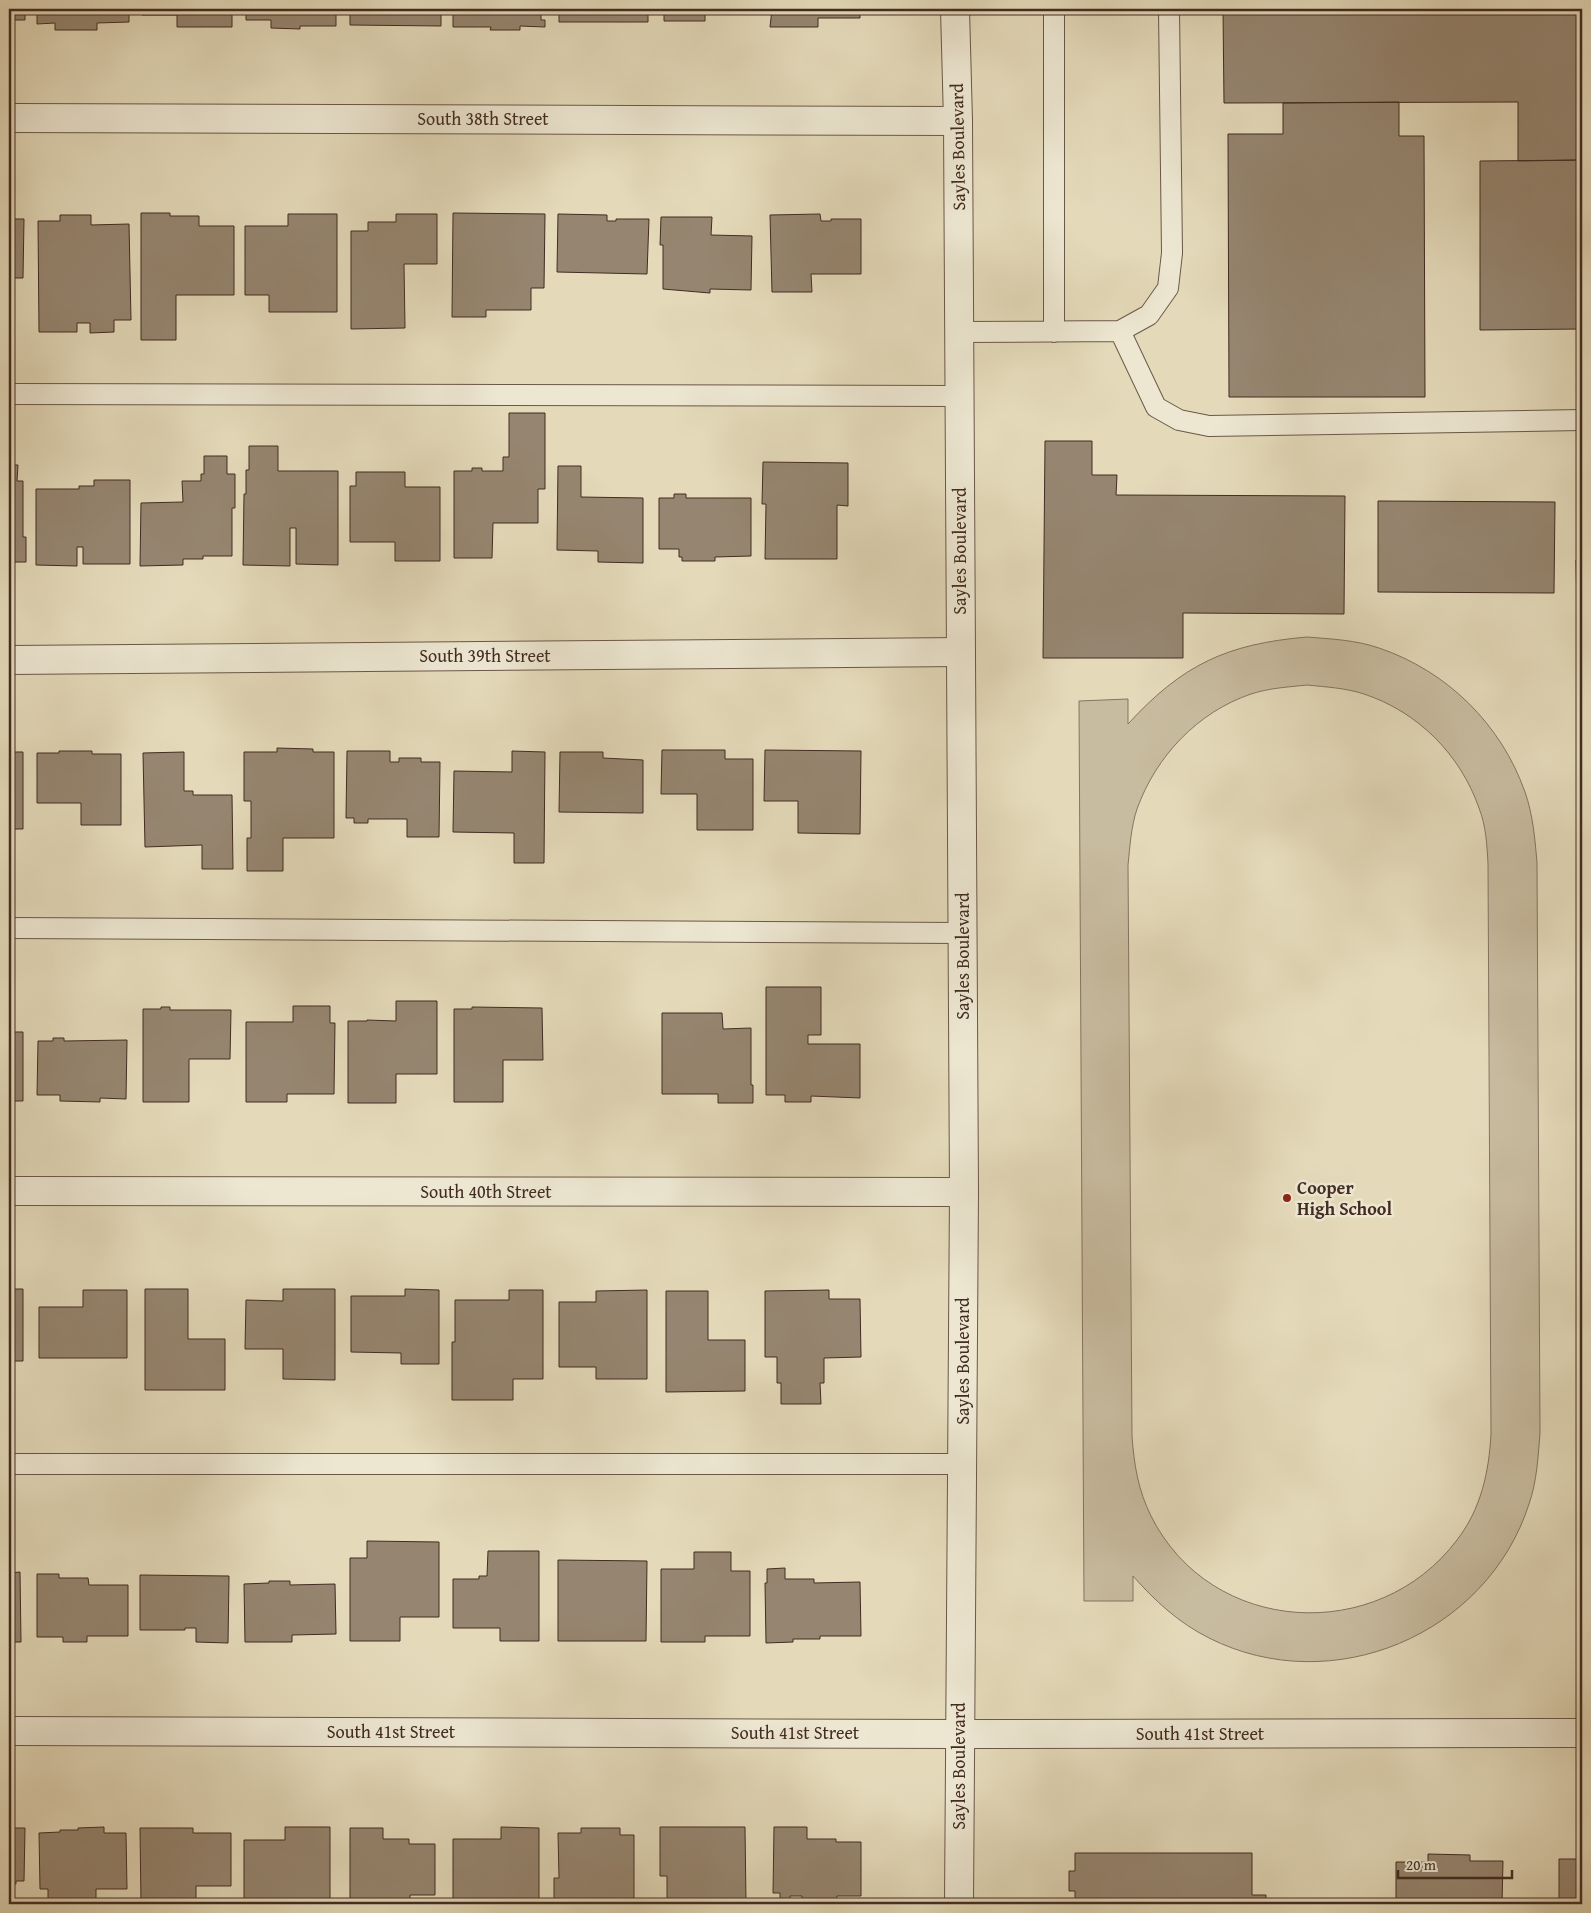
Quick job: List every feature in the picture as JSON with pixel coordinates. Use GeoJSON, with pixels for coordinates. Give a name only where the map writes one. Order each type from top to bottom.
{"type":"FeatureCollection","features":[{"type":"Feature","properties":{"kind":"street","name":"Sayles Boulevard"},"geometry":{"type":"LineString","coordinates":[[955,9],[958,121],[964,1192],[959,1904]]}},
{"type":"Feature","properties":{"kind":"street","name":"South 38th Street"},"geometry":{"type":"LineString","coordinates":[[9,118],[958,121]]}},
{"type":"Feature","properties":{"kind":"street","name":"South 39th Street"},"geometry":{"type":"LineString","coordinates":[[9,660],[961,652]]}},
{"type":"Feature","properties":{"kind":"street","name":"South 40th Street"},"geometry":{"type":"LineString","coordinates":[[9,1191],[964,1192]]}},
{"type":"Feature","properties":{"kind":"street","name":"South 41st Street"},"geometry":{"type":"LineString","coordinates":[[9,1731],[959,1734],[1582,1733]]}},
{"type":"Feature","properties":{"kind":"lane"},"geometry":{"type":"LineString","coordinates":[[1054,9],[1054,332]]}},
{"type":"Feature","properties":{"kind":"lane"},"geometry":{"type":"LineString","coordinates":[[959,332],[1120,331],[1149,315],[1168,288],[1172,253],[1169,9]]}},
{"type":"Feature","properties":{"kind":"lane"},"geometry":{"type":"LineString","coordinates":[[1120,331],[1156,407],[1179,420],[1209,426],[1582,420]]}},
{"type":"Feature","properties":{"kind":"lane"},"geometry":{"type":"LineString","coordinates":[[9,394],[959,396]]}},
{"type":"Feature","properties":{"kind":"lane"},"geometry":{"type":"LineString","coordinates":[[9,928],[962,932]]}},
{"type":"Feature","properties":{"kind":"lane"},"geometry":{"type":"LineString","coordinates":[[9,1464],[962,1464]]}},
{"type":"Feature","properties":{"kind":"shaded area"},"geometry":{"type":"Polygon","coordinates":[[[1307,637],[1343,640],[1370,645],[1404,658],[1449,686],[1486,723],[1502,744],[1515,767],[1530,809],[1537,863],[1540,1433],[1537,1469],[1532,1495],[1508,1550],[1479,1589],[1442,1620],[1399,1643],[1353,1657],[1305,1662],[1256,1655],[1209,1638],[1188,1626],[1168,1611],[1133,1576],[1133,1601],[1084,1601],[1079,701],[1128,699],[1128,724],[1148,703],[1188,672],[1230,652],[1279,640],[1307,637]],[[1307,685],[1265,690],[1251,694],[1214,712],[1181,738],[1155,771],[1137,809],[1132,830],[1128,865],[1132,1436],[1137,1477],[1151,1516],[1178,1556],[1213,1585],[1253,1604],[1297,1612],[1341,1610],[1384,1597],[1424,1574],[1457,1540],[1472,1516],[1486,1476],[1491,1434],[1488,864],[1483,822],[1471,788],[1461,770],[1449,753],[1419,724],[1384,702],[1364,694],[1343,689],[1307,685]]]}},
{"type":"Feature","properties":{"kind":"building"},"geometry":{"type":"Polygon","coordinates":[[[9,9],[25,9],[25,20],[9,20],[9,9]]]}},
{"type":"Feature","properties":{"kind":"building"},"geometry":{"type":"Polygon","coordinates":[[[37,9],[129,9],[129,22],[97,23],[97,30],[55,30],[55,23],[37,24],[37,9]]]}},
{"type":"Feature","properties":{"kind":"building"},"geometry":{"type":"Polygon","coordinates":[[[142,9],[232,9],[232,27],[177,27],[177,15],[142,15],[142,9]]]}},
{"type":"Feature","properties":{"kind":"building"},"geometry":{"type":"Polygon","coordinates":[[[246,9],[336,9],[336,26],[300,26],[300,29],[271,28],[271,20],[246,20],[246,9]]]}},
{"type":"Feature","properties":{"kind":"building"},"geometry":{"type":"Polygon","coordinates":[[[350,9],[441,9],[441,26],[350,25],[350,9]]]}},
{"type":"Feature","properties":{"kind":"building"},"geometry":{"type":"Polygon","coordinates":[[[453,9],[541,9],[541,20],[545,20],[545,27],[520,26],[520,30],[490,30],[491,27],[453,27],[453,9]]]}},
{"type":"Feature","properties":{"kind":"building"},"geometry":{"type":"Polygon","coordinates":[[[559,9],[648,9],[648,22],[559,22],[559,9]]]}},
{"type":"Feature","properties":{"kind":"building"},"geometry":{"type":"Polygon","coordinates":[[[664,9],[705,9],[705,21],[664,21],[664,9]]]}},
{"type":"Feature","properties":{"kind":"building"},"geometry":{"type":"Polygon","coordinates":[[[772,9],[860,9],[860,18],[818,18],[818,27],[770,27],[772,9]]]}},
{"type":"Feature","properties":{"kind":"building"},"geometry":{"type":"Polygon","coordinates":[[[1223,9],[1582,9],[1582,160],[1518,161],[1518,102],[1224,103],[1223,9]]]}},
{"type":"Feature","properties":{"kind":"building"},"geometry":{"type":"Polygon","coordinates":[[[1399,102],[1399,136],[1424,136],[1425,397],[1229,397],[1228,134],[1283,134],[1283,103],[1399,102]]]}},
{"type":"Feature","properties":{"kind":"building"},"geometry":{"type":"Polygon","coordinates":[[[1582,160],[1582,329],[1480,330],[1480,161],[1582,160]]]}},
{"type":"Feature","properties":{"kind":"building"},"geometry":{"type":"Polygon","coordinates":[[[141,213],[199,216],[199,226],[234,226],[234,295],[176,295],[176,340],[141,340],[141,213]]]}},
{"type":"Feature","properties":{"kind":"building"},"geometry":{"type":"Polygon","coordinates":[[[453,213],[545,214],[544,288],[531,288],[531,310],[486,310],[486,317],[452,317],[453,213]]]}},
{"type":"Feature","properties":{"kind":"building"},"geometry":{"type":"Polygon","coordinates":[[[288,214],[337,214],[337,312],[269,312],[269,295],[245,295],[245,226],[288,226],[288,214]]]}},
{"type":"Feature","properties":{"kind":"building"},"geometry":{"type":"Polygon","coordinates":[[[396,214],[437,214],[437,264],[404,264],[405,328],[351,329],[351,231],[368,231],[368,222],[396,222],[396,214]]]}},
{"type":"Feature","properties":{"kind":"building"},"geometry":{"type":"Polygon","coordinates":[[[558,214],[607,215],[607,221],[616,221],[616,219],[649,219],[647,274],[557,272],[558,214]]]}},
{"type":"Feature","properties":{"kind":"building"},"geometry":{"type":"Polygon","coordinates":[[[820,214],[821,221],[861,219],[861,274],[811,274],[812,292],[772,292],[770,215],[820,214]]]}},
{"type":"Feature","properties":{"kind":"building"},"geometry":{"type":"Polygon","coordinates":[[[60,215],[91,215],[91,225],[129,224],[131,320],[114,320],[114,332],[90,333],[90,323],[77,323],[77,332],[39,332],[38,221],[60,221],[60,215]]]}},
{"type":"Feature","properties":{"kind":"building"},"geometry":{"type":"Polygon","coordinates":[[[661,217],[712,217],[711,235],[752,236],[751,290],[710,289],[710,293],[663,289],[663,245],[660,245],[661,217]]]}},
{"type":"Feature","properties":{"kind":"building"},"geometry":{"type":"Polygon","coordinates":[[[9,219],[24,219],[23,278],[9,278],[9,219]]]}},
{"type":"Feature","properties":{"kind":"building"},"geometry":{"type":"Polygon","coordinates":[[[509,413],[545,413],[545,489],[538,489],[538,523],[493,523],[492,558],[454,558],[454,471],[472,471],[472,468],[482,468],[482,471],[503,471],[503,457],[509,457],[509,413]]]}},
{"type":"Feature","properties":{"kind":"building"},"geometry":{"type":"Polygon","coordinates":[[[1045,441],[1092,441],[1092,475],[1117,475],[1116,495],[1345,496],[1344,614],[1183,613],[1183,658],[1043,658],[1045,441]]]}},
{"type":"Feature","properties":{"kind":"building"},"geometry":{"type":"Polygon","coordinates":[[[249,446],[278,446],[278,471],[338,471],[338,565],[296,564],[296,528],[290,528],[290,566],[243,565],[244,494],[246,494],[246,470],[249,470],[249,446]]]}},
{"type":"Feature","properties":{"kind":"building"},"geometry":{"type":"Polygon","coordinates":[[[204,456],[227,456],[227,474],[235,474],[235,508],[232,508],[232,556],[203,556],[203,559],[183,559],[183,565],[140,566],[141,503],[183,502],[182,481],[201,481],[201,474],[204,474],[204,456]]]}},
{"type":"Feature","properties":{"kind":"building"},"geometry":{"type":"Polygon","coordinates":[[[763,462],[848,463],[848,506],[837,505],[837,559],[765,559],[766,504],[762,504],[763,462]]]}},
{"type":"Feature","properties":{"kind":"building"},"geometry":{"type":"Polygon","coordinates":[[[9,465],[18,465],[17,481],[23,481],[23,537],[26,537],[26,562],[9,562],[9,465]]]}},
{"type":"Feature","properties":{"kind":"building"},"geometry":{"type":"Polygon","coordinates":[[[558,466],[581,466],[581,497],[643,498],[643,563],[598,562],[598,551],[557,550],[558,466]]]}},
{"type":"Feature","properties":{"kind":"building"},"geometry":{"type":"Polygon","coordinates":[[[356,472],[405,472],[405,487],[440,487],[440,561],[395,561],[395,542],[350,542],[350,486],[356,486],[356,472]]]}},
{"type":"Feature","properties":{"kind":"building"},"geometry":{"type":"Polygon","coordinates":[[[94,480],[130,480],[130,564],[83,564],[83,547],[77,547],[77,566],[36,565],[36,489],[79,489],[79,486],[94,486],[94,480]]]}},
{"type":"Feature","properties":{"kind":"building"},"geometry":{"type":"Polygon","coordinates":[[[674,494],[686,494],[686,498],[751,498],[751,556],[715,557],[715,561],[682,561],[682,557],[679,557],[679,549],[659,549],[659,498],[674,498],[674,494]]]}},
{"type":"Feature","properties":{"kind":"building"},"geometry":{"type":"Polygon","coordinates":[[[1378,501],[1555,502],[1554,593],[1378,592],[1378,501]]]}},
{"type":"Feature","properties":{"kind":"building"},"geometry":{"type":"Polygon","coordinates":[[[1576,560],[1582,560],[1582,612],[1577,612],[1576,560]]]}},
{"type":"Feature","properties":{"kind":"building"},"geometry":{"type":"Polygon","coordinates":[[[277,748],[313,749],[313,752],[334,752],[334,838],[283,838],[283,871],[247,871],[247,838],[251,838],[251,801],[244,801],[244,752],[277,752],[277,748]]]}},
{"type":"Feature","properties":{"kind":"building"},"geometry":{"type":"Polygon","coordinates":[[[662,750],[725,750],[725,759],[753,759],[753,830],[697,830],[697,794],[661,794],[662,750]]]}},
{"type":"Feature","properties":{"kind":"building"},"geometry":{"type":"Polygon","coordinates":[[[765,750],[861,751],[860,834],[798,833],[798,801],[764,801],[765,750]]]}},
{"type":"Feature","properties":{"kind":"building"},"geometry":{"type":"Polygon","coordinates":[[[59,751],[92,751],[92,754],[121,754],[121,825],[81,825],[81,803],[37,803],[37,753],[59,753],[59,751]]]}},
{"type":"Feature","properties":{"kind":"building"},"geometry":{"type":"Polygon","coordinates":[[[347,751],[390,751],[390,762],[399,762],[399,758],[421,758],[421,762],[440,762],[439,837],[407,837],[407,819],[368,819],[368,823],[354,823],[354,818],[346,818],[347,751]]]}},
{"type":"Feature","properties":{"kind":"building"},"geometry":{"type":"Polygon","coordinates":[[[512,751],[545,752],[544,863],[514,863],[514,833],[453,832],[454,771],[512,772],[512,751]]]}},
{"type":"Feature","properties":{"kind":"building"},"geometry":{"type":"Polygon","coordinates":[[[9,752],[23,752],[23,829],[9,829],[9,752]]]}},
{"type":"Feature","properties":{"kind":"building"},"geometry":{"type":"Polygon","coordinates":[[[184,752],[184,791],[193,791],[193,795],[232,795],[233,869],[202,869],[202,845],[145,847],[143,753],[184,752]]]}},
{"type":"Feature","properties":{"kind":"building"},"geometry":{"type":"Polygon","coordinates":[[[560,752],[603,752],[603,758],[643,760],[643,813],[559,812],[560,752]]]}},
{"type":"Feature","properties":{"kind":"building"},"geometry":{"type":"Polygon","coordinates":[[[766,987],[821,987],[821,1035],[808,1035],[808,1044],[860,1044],[860,1098],[811,1096],[811,1102],[785,1102],[785,1095],[766,1095],[766,987]]]}},
{"type":"Feature","properties":{"kind":"building"},"geometry":{"type":"Polygon","coordinates":[[[396,1001],[437,1001],[437,1074],[396,1074],[396,1103],[348,1103],[348,1021],[396,1021],[396,1001]]]}},
{"type":"Feature","properties":{"kind":"building"},"geometry":{"type":"Polygon","coordinates":[[[293,1006],[330,1006],[330,1023],[335,1023],[334,1094],[287,1094],[287,1102],[246,1102],[246,1022],[293,1022],[293,1006]]]}},
{"type":"Feature","properties":{"kind":"building"},"geometry":{"type":"Polygon","coordinates":[[[161,1007],[170,1007],[170,1010],[231,1010],[230,1059],[189,1059],[189,1102],[143,1102],[143,1009],[161,1009],[161,1007]]]}},
{"type":"Feature","properties":{"kind":"building"},"geometry":{"type":"Polygon","coordinates":[[[472,1007],[542,1008],[543,1060],[503,1060],[503,1102],[454,1102],[454,1009],[472,1009],[472,1007]]]}},
{"type":"Feature","properties":{"kind":"building"},"geometry":{"type":"Polygon","coordinates":[[[662,1013],[722,1013],[723,1029],[751,1028],[751,1085],[753,1085],[753,1103],[718,1103],[718,1094],[662,1094],[662,1013]]]}},
{"type":"Feature","properties":{"kind":"building"},"geometry":{"type":"Polygon","coordinates":[[[9,1032],[23,1032],[23,1101],[9,1101],[9,1032]]]}},
{"type":"Feature","properties":{"kind":"building"},"geometry":{"type":"Polygon","coordinates":[[[53,1038],[64,1038],[64,1041],[127,1040],[126,1099],[100,1098],[100,1102],[60,1101],[60,1095],[37,1095],[38,1041],[53,1041],[53,1038]]]}},
{"type":"Feature","properties":{"kind":"building"},"geometry":{"type":"Polygon","coordinates":[[[9,1289],[23,1289],[23,1361],[9,1361],[9,1289]]]}},
{"type":"Feature","properties":{"kind":"building"},"geometry":{"type":"Polygon","coordinates":[[[145,1289],[188,1289],[188,1339],[225,1339],[225,1390],[145,1390],[145,1289]]]}},
{"type":"Feature","properties":{"kind":"building"},"geometry":{"type":"Polygon","coordinates":[[[283,1289],[335,1289],[335,1380],[283,1379],[283,1349],[245,1349],[246,1300],[283,1301],[283,1289]]]}},
{"type":"Feature","properties":{"kind":"building"},"geometry":{"type":"Polygon","coordinates":[[[405,1289],[439,1290],[439,1364],[401,1364],[401,1353],[351,1352],[351,1296],[405,1296],[405,1289]]]}},
{"type":"Feature","properties":{"kind":"building"},"geometry":{"type":"Polygon","coordinates":[[[83,1290],[127,1290],[127,1358],[39,1358],[39,1307],[83,1307],[83,1290]]]}},
{"type":"Feature","properties":{"kind":"building"},"geometry":{"type":"Polygon","coordinates":[[[509,1290],[543,1290],[543,1379],[513,1379],[513,1400],[452,1400],[452,1342],[455,1342],[455,1300],[509,1300],[509,1290]]]}},
{"type":"Feature","properties":{"kind":"building"},"geometry":{"type":"Polygon","coordinates":[[[647,1290],[647,1379],[596,1379],[596,1367],[559,1367],[559,1302],[596,1302],[596,1291],[647,1290]]]}},
{"type":"Feature","properties":{"kind":"building"},"geometry":{"type":"Polygon","coordinates":[[[829,1290],[829,1299],[860,1299],[861,1357],[824,1358],[824,1383],[820,1383],[821,1404],[781,1404],[781,1383],[777,1383],[777,1357],[765,1357],[765,1291],[829,1290]]]}},
{"type":"Feature","properties":{"kind":"building"},"geometry":{"type":"Polygon","coordinates":[[[666,1291],[708,1291],[708,1340],[745,1340],[745,1391],[666,1392],[666,1291]]]}},
{"type":"Feature","properties":{"kind":"building"},"geometry":{"type":"Polygon","coordinates":[[[367,1541],[439,1542],[439,1617],[400,1617],[400,1641],[350,1641],[350,1558],[367,1558],[367,1541]]]}},
{"type":"Feature","properties":{"kind":"building"},"geometry":{"type":"Polygon","coordinates":[[[488,1551],[539,1551],[539,1641],[500,1641],[500,1628],[453,1628],[453,1579],[479,1579],[479,1576],[487,1576],[488,1551]]]}},
{"type":"Feature","properties":{"kind":"building"},"geometry":{"type":"Polygon","coordinates":[[[694,1552],[731,1552],[731,1571],[750,1571],[750,1636],[705,1636],[705,1642],[661,1642],[661,1569],[694,1569],[694,1552]]]}},
{"type":"Feature","properties":{"kind":"building"},"geometry":{"type":"Polygon","coordinates":[[[558,1560],[647,1561],[646,1641],[558,1641],[558,1560]]]}},
{"type":"Feature","properties":{"kind":"building"},"geometry":{"type":"Polygon","coordinates":[[[785,1568],[785,1579],[814,1579],[814,1583],[860,1582],[861,1636],[820,1636],[820,1639],[793,1639],[793,1642],[766,1643],[765,1583],[767,1583],[767,1569],[785,1568]]]}},
{"type":"Feature","properties":{"kind":"building"},"geometry":{"type":"Polygon","coordinates":[[[20,1572],[21,1642],[9,1642],[9,1573],[20,1572]]]}},
{"type":"Feature","properties":{"kind":"building"},"geometry":{"type":"Polygon","coordinates":[[[37,1574],[59,1574],[59,1578],[88,1578],[89,1585],[128,1585],[128,1636],[87,1636],[87,1642],[63,1642],[63,1637],[37,1637],[37,1574]]]}},
{"type":"Feature","properties":{"kind":"building"},"geometry":{"type":"Polygon","coordinates":[[[140,1575],[229,1576],[228,1643],[196,1642],[196,1628],[185,1628],[185,1630],[140,1630],[140,1575]]]}},
{"type":"Feature","properties":{"kind":"building"},"geometry":{"type":"Polygon","coordinates":[[[269,1581],[290,1581],[290,1585],[335,1584],[336,1634],[292,1635],[292,1642],[245,1642],[244,1584],[269,1583],[269,1581]]]}},
{"type":"Feature","properties":{"kind":"building"},"geometry":{"type":"Polygon","coordinates":[[[104,1827],[104,1833],[126,1833],[127,1889],[96,1889],[96,1904],[48,1904],[48,1889],[40,1889],[39,1833],[104,1827]]]}},
{"type":"Feature","properties":{"kind":"building"},"geometry":{"type":"Polygon","coordinates":[[[285,1827],[330,1827],[330,1904],[244,1904],[244,1840],[285,1840],[285,1827]]]}},
{"type":"Feature","properties":{"kind":"building"},"geometry":{"type":"Polygon","coordinates":[[[501,1827],[539,1828],[539,1904],[453,1904],[453,1839],[501,1839],[501,1827]]]}},
{"type":"Feature","properties":{"kind":"building"},"geometry":{"type":"Polygon","coordinates":[[[660,1827],[745,1827],[746,1904],[667,1904],[667,1876],[660,1876],[660,1827]]]}},
{"type":"Feature","properties":{"kind":"building"},"geometry":{"type":"Polygon","coordinates":[[[774,1827],[807,1827],[807,1839],[836,1839],[836,1842],[861,1842],[861,1896],[837,1896],[836,1904],[802,1903],[802,1896],[790,1896],[790,1900],[780,1900],[780,1893],[773,1893],[774,1827]]]}},
{"type":"Feature","properties":{"kind":"building"},"geometry":{"type":"Polygon","coordinates":[[[9,1828],[25,1828],[24,1881],[16,1881],[16,1884],[9,1884],[9,1828]]]}},
{"type":"Feature","properties":{"kind":"building"},"geometry":{"type":"Polygon","coordinates":[[[140,1828],[193,1828],[193,1833],[231,1833],[231,1886],[196,1886],[196,1904],[141,1904],[140,1828]]]}},
{"type":"Feature","properties":{"kind":"building"},"geometry":{"type":"Polygon","coordinates":[[[350,1828],[383,1828],[383,1839],[409,1839],[409,1844],[435,1844],[435,1895],[410,1895],[410,1904],[350,1904],[350,1828]]]}},
{"type":"Feature","properties":{"kind":"building"},"geometry":{"type":"Polygon","coordinates":[[[581,1828],[620,1828],[620,1835],[634,1835],[634,1904],[554,1904],[554,1878],[559,1878],[558,1833],[581,1833],[581,1828]]]}},
{"type":"Feature","properties":{"kind":"building"},"geometry":{"type":"Polygon","coordinates":[[[1075,1853],[1252,1853],[1252,1895],[1266,1895],[1266,1904],[1075,1904],[1075,1891],[1069,1891],[1069,1871],[1075,1871],[1075,1853]]]}},
{"type":"Feature","properties":{"kind":"building"},"geometry":{"type":"Polygon","coordinates":[[[1428,1854],[1470,1855],[1470,1861],[1503,1861],[1502,1904],[1396,1904],[1396,1862],[1428,1862],[1428,1854]]]}},
{"type":"Feature","properties":{"kind":"building"},"geometry":{"type":"Polygon","coordinates":[[[1559,1859],[1582,1859],[1582,1904],[1559,1904],[1559,1859]]]}},
{"type":"Feature","properties":{"kind":"place","name":"Cooper High School"},"geometry":{"type":"Point","coordinates":[1287,1198]}}]}
